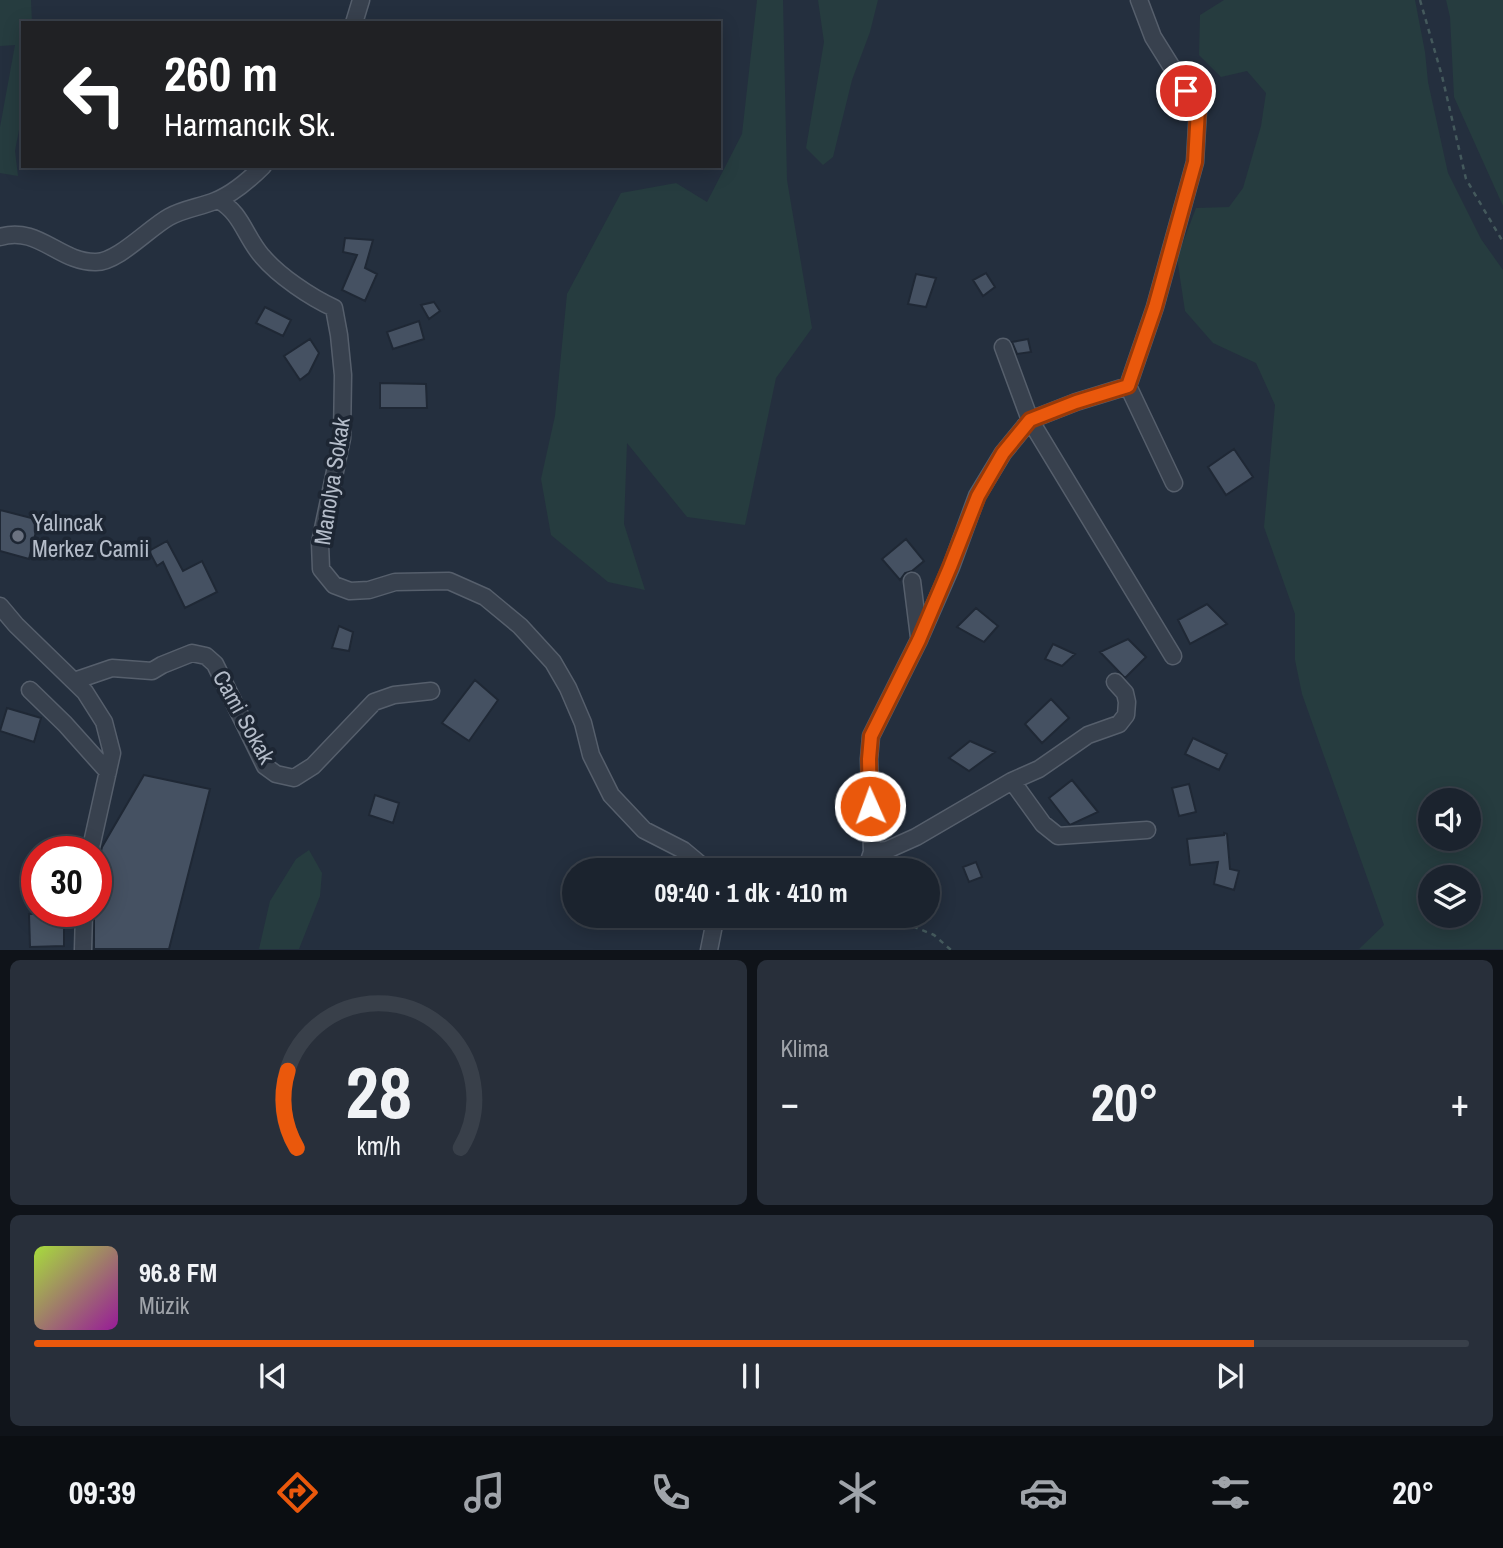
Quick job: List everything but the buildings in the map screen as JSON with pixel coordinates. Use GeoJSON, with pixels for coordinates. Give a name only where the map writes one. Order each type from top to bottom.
{"type":"FeatureCollection","features":[{"type":"Feature","properties":{"kind":"street"},"geometry":{"type":"LineString","coordinates":[[355,21],[361,0]]}},
{"type":"Feature","properties":{"kind":"street"},"geometry":{"type":"LineString","coordinates":[[1139,0],[1153,37],[1198,109],[1195,162],[1155,307],[1128,386],[1174,483]]}},
{"type":"Feature","properties":{"kind":"street"},"geometry":{"type":"LineString","coordinates":[[0,237],[9,234],[34,237],[75,259],[97,262],[109,260],[169,217],[218,200],[261,168]]}},
{"type":"Feature","properties":{"kind":"street","name":"Manolya Sokak"},"geometry":{"type":"LineString","coordinates":[[218,200],[230,207],[261,256],[318,301],[334,308],[343,375],[342,438],[320,543],[321,569],[334,585],[350,591],[369,590],[395,582],[449,581],[485,597],[520,626],[553,662],[568,688],[583,723],[591,755],[611,795],[644,831],[683,850],[693,858]]}},
{"type":"Feature","properties":{"kind":"street"},"geometry":{"type":"LineString","coordinates":[[1003,346],[1030,420],[1172,656]]}},
{"type":"Feature","properties":{"kind":"street"},"geometry":{"type":"LineString","coordinates":[[870,858],[871,736],[919,640],[978,496],[1003,453],[1030,420],[1128,386]]}},
{"type":"Feature","properties":{"kind":"street"},"geometry":{"type":"LineString","coordinates":[[912,581],[919,640]]}},
{"type":"Feature","properties":{"kind":"street"},"geometry":{"type":"LineString","coordinates":[[0,606],[85,692],[104,722],[112,753],[94,836]]}},
{"type":"Feature","properties":{"kind":"street","name":"Cami Sokak"},"geometry":{"type":"LineString","coordinates":[[74,681],[112,668],[152,671],[192,653],[206,656],[215,664],[265,766],[276,774],[294,778],[313,766],[374,702],[394,695],[431,691]]}},
{"type":"Feature","properties":{"kind":"street"},"geometry":{"type":"LineString","coordinates":[[872,852],[887,850],[916,837],[1012,781],[1039,769],[1088,735],[1119,724],[1126,715],[1128,702],[1125,692],[1115,682]]}},
{"type":"Feature","properties":{"kind":"street"},"geometry":{"type":"LineString","coordinates":[[30,690],[108,772]]}},
{"type":"Feature","properties":{"kind":"street"},"geometry":{"type":"LineString","coordinates":[[1012,781],[1043,824],[1058,836],[1147,830]]}},
{"type":"Feature","properties":{"kind":"street"},"geometry":{"type":"LineString","coordinates":[[83,950],[84,927]]}},
{"type":"Feature","properties":{"kind":"street"},"geometry":{"type":"LineString","coordinates":[[709,950],[713,928]]}},
{"type":"Feature","properties":{"kind":"path"},"geometry":{"type":"LineString","coordinates":[[1420,0],[1442,76],[1466,179],[1503,242]]}},
{"type":"Feature","properties":{"kind":"path"},"geometry":{"type":"LineString","coordinates":[[917,928],[934,935],[951,950]]}},
{"type":"Feature","properties":{"kind":"green space"},"geometry":{"type":"Polygon","coordinates":[[[0,0],[31,0],[32,21],[21,21],[21,120],[15,151],[18,176],[0,173],[0,127],[15,45],[0,46],[0,0]]]}},
{"type":"Feature","properties":{"kind":"green space"},"geometry":{"type":"Polygon","coordinates":[[[757,0],[783,0],[787,180],[812,328],[776,378],[745,525],[687,517],[627,443],[624,524],[645,590],[608,582],[551,535],[541,479],[555,416],[567,294],[621,193],[676,183],[707,202],[742,134],[757,0]]]}},
{"type":"Feature","properties":{"kind":"green space"},"geometry":{"type":"Polygon","coordinates":[[[818,0],[878,0],[870,32],[852,80],[833,157],[823,165],[806,148],[824,42],[818,0]]]}},
{"type":"Feature","properties":{"kind":"green space"},"geometry":{"type":"Polygon","coordinates":[[[1224,0],[1415,0],[1428,82],[1448,173],[1481,239],[1503,270],[1503,949],[1359,949],[1384,925],[1302,694],[1295,660],[1295,614],[1264,527],[1275,405],[1256,363],[1213,343],[1185,311],[1177,258],[1196,208],[1229,207],[1243,188],[1261,126],[1266,93],[1247,71],[1221,77],[1199,55],[1200,15],[1224,0]]]}},
{"type":"Feature","properties":{"kind":"green space"},"geometry":{"type":"Polygon","coordinates":[[[1446,0],[1503,0],[1503,206],[1454,97],[1450,17],[1446,0]]]}},
{"type":"Feature","properties":{"kind":"green space"},"geometry":{"type":"Polygon","coordinates":[[[309,850],[322,873],[320,896],[299,949],[259,949],[270,901],[296,859],[309,850]]]}},
{"type":"Feature","properties":{"kind":"place","name":"Yalıncak Merkez Camii"},"geometry":{"type":"Point","coordinates":[18,536]}},
{"type":"Feature","properties":{"kind":"route"},"geometry":{"type":"LineString","coordinates":[[870,806],[871,736],[919,640],[978,496],[1003,453],[1030,420],[1128,386],[1155,307],[1195,162],[1198,109],[1186,91]]}}]}
